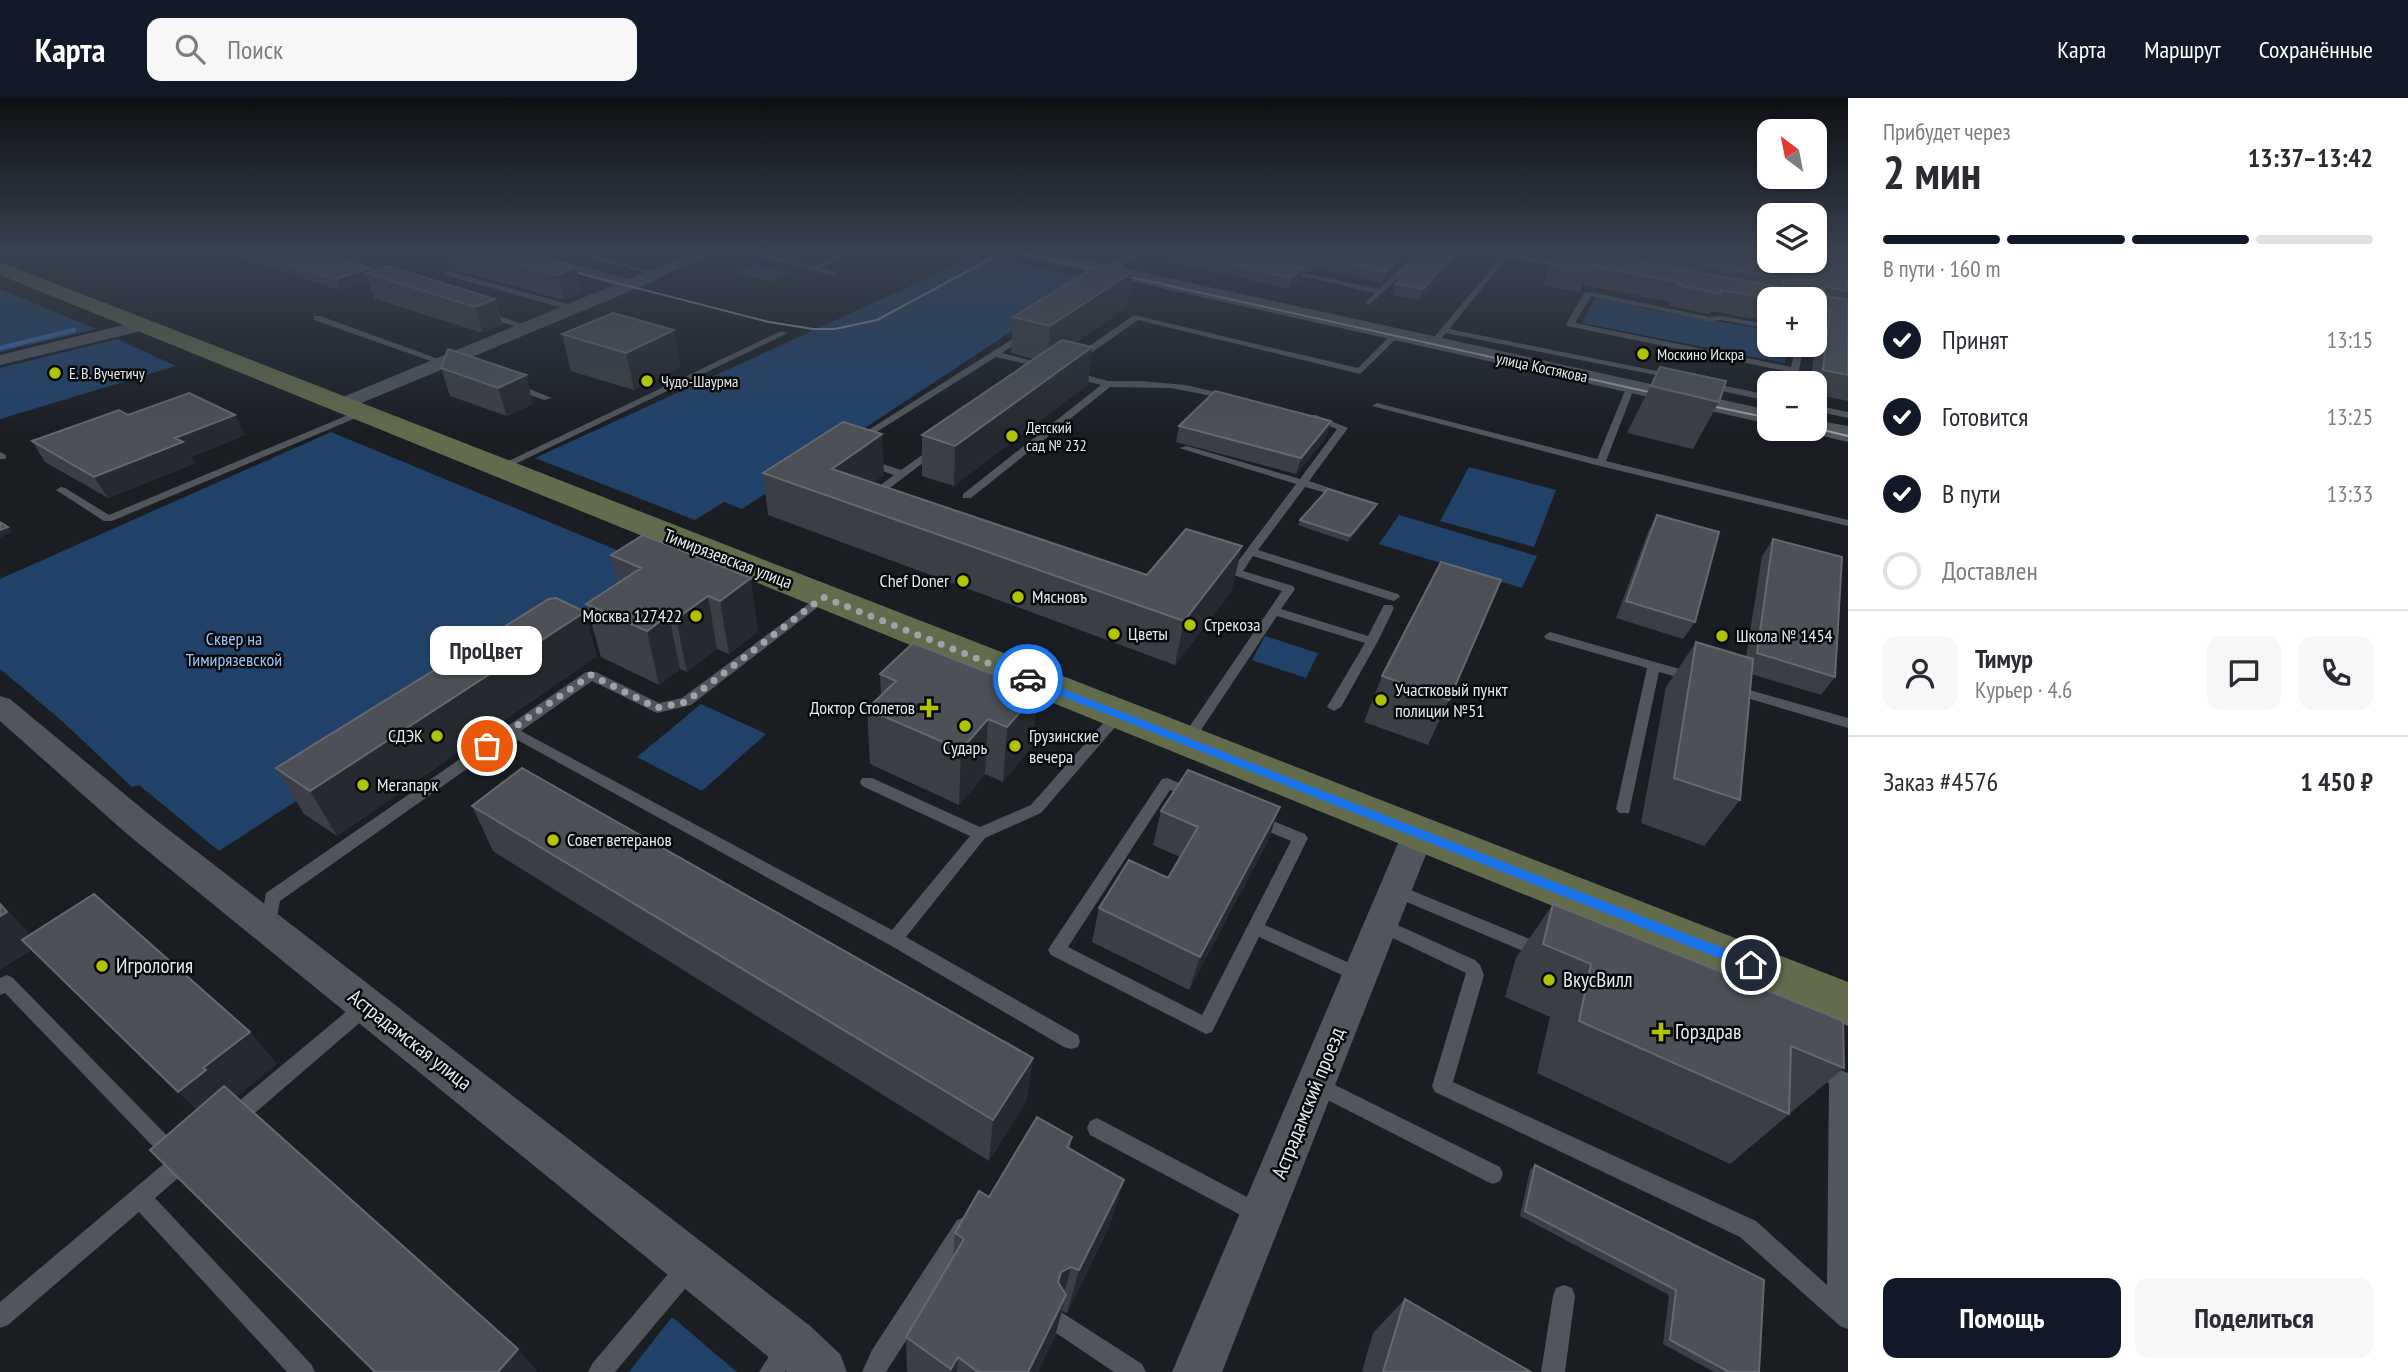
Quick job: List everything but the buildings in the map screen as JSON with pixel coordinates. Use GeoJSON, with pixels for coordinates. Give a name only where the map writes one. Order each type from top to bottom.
{"type":"FeatureCollection","features":[{"type":"Feature","properties":{"kind":"main road","name":"Тимирязевская улица"},"geometry":{"type":"LineString","coordinates":[[114,312],[697,551],[823,597],[1832,1002]]}},
{"type":"Feature","properties":{"kind":"street"},"geometry":{"type":"LineString","coordinates":[[350,409],[568,312]]}},
{"type":"Feature","properties":{"kind":"street","name":"улица Костякова"},"geometry":{"type":"LineString","coordinates":[[1286,312],[1396,335],[1438,336],[1631,386],[1757,414]]}},
{"type":"Feature","properties":{"kind":"street"},"geometry":{"type":"LineString","coordinates":[[0,360],[144,324]]}},
{"type":"Feature","properties":{"kind":"street"},"geometry":{"type":"LineString","coordinates":[[1827,430],[1848,434]]}},
{"type":"Feature","properties":{"kind":"street","name":"Астрадамская улица"},"geometry":{"type":"LineString","coordinates":[[0,706],[139,825],[692,1263],[781,1357],[822,1372]]}},
{"type":"Feature","properties":{"kind":"street","name":"Астрадамский проезд"},"geometry":{"type":"LineString","coordinates":[[1197,1372],[1418,834]]}},
{"type":"Feature","properties":{"kind":"lane"},"geometry":{"type":"LineString","coordinates":[[479,312],[530,328]]}},
{"type":"Feature","properties":{"kind":"lane"},"geometry":{"type":"LineString","coordinates":[[1458,312],[1438,336],[1676,378]]}},
{"type":"Feature","properties":{"kind":"lane"},"geometry":{"type":"LineString","coordinates":[[1577,312],[1570,324],[1673,348],[1795,370],[1798,357]]}},
{"type":"Feature","properties":{"kind":"lane"},"geometry":{"type":"LineString","coordinates":[[1675,312],[1757,325]]}},
{"type":"Feature","properties":{"kind":"lane"},"geometry":{"type":"LineString","coordinates":[[1722,318],[1724,312]]}},
{"type":"Feature","properties":{"kind":"lane"},"geometry":{"type":"LineString","coordinates":[[1060,371],[1138,317],[1360,371],[1396,335]]}},
{"type":"Feature","properties":{"kind":"lane"},"geometry":{"type":"LineString","coordinates":[[317,318],[453,365]]}},
{"type":"Feature","properties":{"kind":"lane"},"geometry":{"type":"LineString","coordinates":[[902,474],[847,453],[1037,327]]}},
{"type":"Feature","properties":{"kind":"lane"},"geometry":{"type":"LineString","coordinates":[[499,468],[784,333]]}},
{"type":"Feature","properties":{"kind":"lane"},"geometry":{"type":"LineString","coordinates":[[996,354],[1108,384],[1142,382],[1189,386],[1239,398]]}},
{"type":"Feature","properties":{"kind":"lane"},"geometry":{"type":"LineString","coordinates":[[1663,376],[1668,363]]}},
{"type":"Feature","properties":{"kind":"lane"},"geometry":{"type":"LineString","coordinates":[[1038,376],[1048,368]]}},
{"type":"Feature","properties":{"kind":"lane"},"geometry":{"type":"LineString","coordinates":[[498,381],[547,398]]}},
{"type":"Feature","properties":{"kind":"lane"},"geometry":{"type":"LineString","coordinates":[[1690,381],[1757,395]]}},
{"type":"Feature","properties":{"kind":"lane"},"geometry":{"type":"LineString","coordinates":[[967,496],[1108,384]]}},
{"type":"Feature","properties":{"kind":"lane"},"geometry":{"type":"LineString","coordinates":[[1600,463],[1631,386]]}},
{"type":"Feature","properties":{"kind":"lane"},"geometry":{"type":"LineString","coordinates":[[1377,406],[1848,523]]}},
{"type":"Feature","properties":{"kind":"lane"},"geometry":{"type":"LineString","coordinates":[[61,491],[108,519],[350,409]]}},
{"type":"Feature","properties":{"kind":"lane"},"geometry":{"type":"LineString","coordinates":[[1827,411],[1848,415]]}},
{"type":"Feature","properties":{"kind":"lane"},"geometry":{"type":"LineString","coordinates":[[1236,572],[1343,428],[1327,420],[1302,414]]}},
{"type":"Feature","properties":{"kind":"lane"},"geometry":{"type":"LineString","coordinates":[[872,511],[859,507],[940,446]]}},
{"type":"Feature","properties":{"kind":"lane"},"geometry":{"type":"LineString","coordinates":[[1184,448],[1360,499]]}},
{"type":"Feature","properties":{"kind":"lane"},"geometry":{"type":"LineString","coordinates":[[1251,552],[1391,603],[1334,707]]}},
{"type":"Feature","properties":{"kind":"lane"},"geometry":{"type":"LineString","coordinates":[[1186,742],[1289,589],[1213,565]]}},
{"type":"Feature","properties":{"kind":"lane"},"geometry":{"type":"LineString","coordinates":[[268,926],[272,898],[591,675],[657,708],[686,702],[823,597]]}},
{"type":"Feature","properties":{"kind":"lane"},"geometry":{"type":"LineString","coordinates":[[1274,611],[1371,641]]}},
{"type":"Feature","properties":{"kind":"lane"},"geometry":{"type":"LineString","coordinates":[[1550,636],[1848,723]]}},
{"type":"Feature","properties":{"kind":"lane"},"geometry":{"type":"LineString","coordinates":[[1624,809],[1654,666]]}},
{"type":"Feature","properties":{"kind":"lane"},"geometry":{"type":"LineString","coordinates":[[894,939],[981,834],[1036,809],[1118,715]]}},
{"type":"Feature","properties":{"kind":"lane"},"geometry":{"type":"LineString","coordinates":[[509,730],[894,939],[1071,1041]]}},
{"type":"Feature","properties":{"kind":"lane"},"geometry":{"type":"LineString","coordinates":[[867,782],[981,834]]}},
{"type":"Feature","properties":{"kind":"lane"},"geometry":{"type":"LineString","coordinates":[[1167,783],[1300,838],[1255,928],[1206,1026],[1057,950],[1167,783]]}},
{"type":"Feature","properties":{"kind":"lane"},"geometry":{"type":"LineString","coordinates":[[1389,907],[1560,960]]}},
{"type":"Feature","properties":{"kind":"lane"},"geometry":{"type":"LineString","coordinates":[[1389,907],[1474,970],[1475,975],[1442,1086],[1748,1229],[1843,1314]]}},
{"type":"Feature","properties":{"kind":"lane"},"geometry":{"type":"LineString","coordinates":[[1255,928],[1361,976]]}},
{"type":"Feature","properties":{"kind":"lane"},"geometry":{"type":"LineString","coordinates":[[0,987],[7,983],[181,1163]]}},
{"type":"Feature","properties":{"kind":"lane"},"geometry":{"type":"LineString","coordinates":[[223,1127],[366,1006]]}},
{"type":"Feature","properties":{"kind":"lane"},"geometry":{"type":"LineString","coordinates":[[1822,1047],[1836,1077],[1843,1314]]}},
{"type":"Feature","properties":{"kind":"lane"},"geometry":{"type":"LineString","coordinates":[[1796,1061],[1836,1077]]}},
{"type":"Feature","properties":{"kind":"lane"},"geometry":{"type":"LineString","coordinates":[[1316,1084],[1493,1174]]}},
{"type":"Feature","properties":{"kind":"lane"},"geometry":{"type":"LineString","coordinates":[[1097,1128],[1262,1216]]}},
{"type":"Feature","properties":{"kind":"lane"},"geometry":{"type":"LineString","coordinates":[[0,1317],[202,1145]]}},
{"type":"Feature","properties":{"kind":"lane"},"geometry":{"type":"LineString","coordinates":[[140,1197],[303,1372]]}},
{"type":"Feature","properties":{"kind":"lane"},"geometry":{"type":"LineString","coordinates":[[874,1372],[880,1358],[976,1210]]}},
{"type":"Feature","properties":{"kind":"lane"},"geometry":{"type":"LineString","coordinates":[[600,1372],[692,1263]]}},
{"type":"Feature","properties":{"kind":"lane"},"geometry":{"type":"LineString","coordinates":[[1553,1372],[1564,1296]]}},
{"type":"Feature","properties":{"kind":"lane"},"geometry":{"type":"LineString","coordinates":[[1062,1324],[1134,1372]]}},
{"type":"Feature","properties":{"kind":"green space"},"geometry":{"type":"Polygon","coordinates":[[[0,312],[56,312],[96,329],[0,352],[0,312]]]}},
{"type":"Feature","properties":{"kind":"green space"},"geometry":{"type":"Polygon","coordinates":[[[852,312],[1040,312],[742,509],[724,502],[695,520],[535,458],[852,312]]]}},
{"type":"Feature","properties":{"kind":"green space"},"geometry":{"type":"Polygon","coordinates":[[[1587,312],[1665,312],[1757,328],[1757,357],[1786,357],[1785,363],[1582,323],[1587,312]]]}},
{"type":"Feature","properties":{"kind":"green space"},"geometry":{"type":"Polygon","coordinates":[[[117,339],[176,366],[0,419],[0,368],[117,339]]]}},
{"type":"Feature","properties":{"kind":"green space","name":"Сквер на Тимирязевской"},"geometry":{"type":"Polygon","coordinates":[[[331,432],[658,567],[219,851],[139,785],[132,787],[62,721],[0,669],[0,579],[331,432]]]}},
{"type":"Feature","properties":{"kind":"green space"},"geometry":{"type":"Polygon","coordinates":[[[1469,467],[1556,490],[1534,547],[1440,521],[1469,467]]]}},
{"type":"Feature","properties":{"kind":"green space"},"geometry":{"type":"Polygon","coordinates":[[[1399,515],[1537,556],[1522,588],[1379,544],[1399,515]]]}},
{"type":"Feature","properties":{"kind":"green space"},"geometry":{"type":"Polygon","coordinates":[[[1265,636],[1318,653],[1306,678],[1252,660],[1265,636]]]}},
{"type":"Feature","properties":{"kind":"green space"},"geometry":{"type":"Polygon","coordinates":[[[701,704],[766,734],[702,791],[637,757],[701,704]]]}},
{"type":"Feature","properties":{"kind":"green space"},"geometry":{"type":"Polygon","coordinates":[[[672,1317],[737,1372],[629,1372],[672,1317]]]}},
{"type":"Feature","properties":{"kind":"waterway"},"geometry":{"type":"LineString","coordinates":[[0,348],[74,330]]}},
{"type":"Feature","properties":{"kind":"tram line"},"geometry":{"type":"LineString","coordinates":[[732,312],[813,329],[835,329],[877,320],[891,312]]}},
{"type":"Feature","properties":{"kind":"tram line"},"geometry":{"type":"LineString","coordinates":[[1290,312],[1667,396]]}},
{"type":"Feature","properties":{"kind":"tram line"},"geometry":{"type":"LineString","coordinates":[[1697,403],[1757,416]]}},
{"type":"Feature","properties":{"kind":"tram line"},"geometry":{"type":"LineString","coordinates":[[1827,431],[1848,436]]}},
{"type":"Feature","properties":{"kind":"way so far"},"geometry":{"type":"LineString","coordinates":[[487,746],[591,675],[657,708],[686,702],[823,597],[1028,679]]}},
{"type":"Feature","properties":{"kind":"place","name":"Москино Искра"},"geometry":{"type":"Point","coordinates":[1643,354]}},
{"type":"Feature","properties":{"kind":"place","name":"Е. В. Вучетичу"},"geometry":{"type":"Point","coordinates":[55,373]}},
{"type":"Feature","properties":{"kind":"place","name":"Чудо-Шаурма"},"geometry":{"type":"Point","coordinates":[647,381]}},
{"type":"Feature","properties":{"kind":"place","name":"Детский сад № 232"},"geometry":{"type":"Point","coordinates":[1012,436]}},
{"type":"Feature","properties":{"kind":"place","name":"Chef Doner"},"geometry":{"type":"Point","coordinates":[963,581]}},
{"type":"Feature","properties":{"kind":"place","name":"Мясновъ"},"geometry":{"type":"Point","coordinates":[1018,597]}},
{"type":"Feature","properties":{"kind":"place","name":"Москва 127422"},"geometry":{"type":"Point","coordinates":[696,616]}},
{"type":"Feature","properties":{"kind":"place","name":"Стрекоза"},"geometry":{"type":"Point","coordinates":[1190,625]}},
{"type":"Feature","properties":{"kind":"place","name":"Цветы"},"geometry":{"type":"Point","coordinates":[1114,634]}},
{"type":"Feature","properties":{"kind":"place","name":"Школа № 1454"},"geometry":{"type":"Point","coordinates":[1722,636]}},
{"type":"Feature","properties":{"kind":"place","name":"Участковый пункт полиции №51"},"geometry":{"type":"Point","coordinates":[1381,700]}},
{"type":"Feature","properties":{"kind":"place","name":"Доктор Столетов"},"geometry":{"type":"Point","coordinates":[929,708]}},
{"type":"Feature","properties":{"kind":"place","name":"Сударь"},"geometry":{"type":"Point","coordinates":[965,726]}},
{"type":"Feature","properties":{"kind":"place","name":"СДЭК"},"geometry":{"type":"Point","coordinates":[437,736]}},
{"type":"Feature","properties":{"kind":"place","name":"ПроЦвет"},"geometry":{"type":"Point","coordinates":[487,746]}},
{"type":"Feature","properties":{"kind":"place","name":"Грузинские вечера"},"geometry":{"type":"Point","coordinates":[1015,746]}},
{"type":"Feature","properties":{"kind":"place","name":"Мегапарк"},"geometry":{"type":"Point","coordinates":[363,785]}},
{"type":"Feature","properties":{"kind":"place","name":"Совет ветеранов"},"geometry":{"type":"Point","coordinates":[553,840]}},
{"type":"Feature","properties":{"kind":"place","name":"Игрология"},"geometry":{"type":"Point","coordinates":[102,966]}},
{"type":"Feature","properties":{"kind":"place","name":"ВкусВилл"},"geometry":{"type":"Point","coordinates":[1549,980]}},
{"type":"Feature","properties":{"kind":"place","name":"Горздрав"},"geometry":{"type":"Point","coordinates":[1661,1032]}},
{"type":"Feature","properties":{"kind":"route"},"geometry":{"type":"LineString","coordinates":[[1028,679],[1751,965]]}}]}
